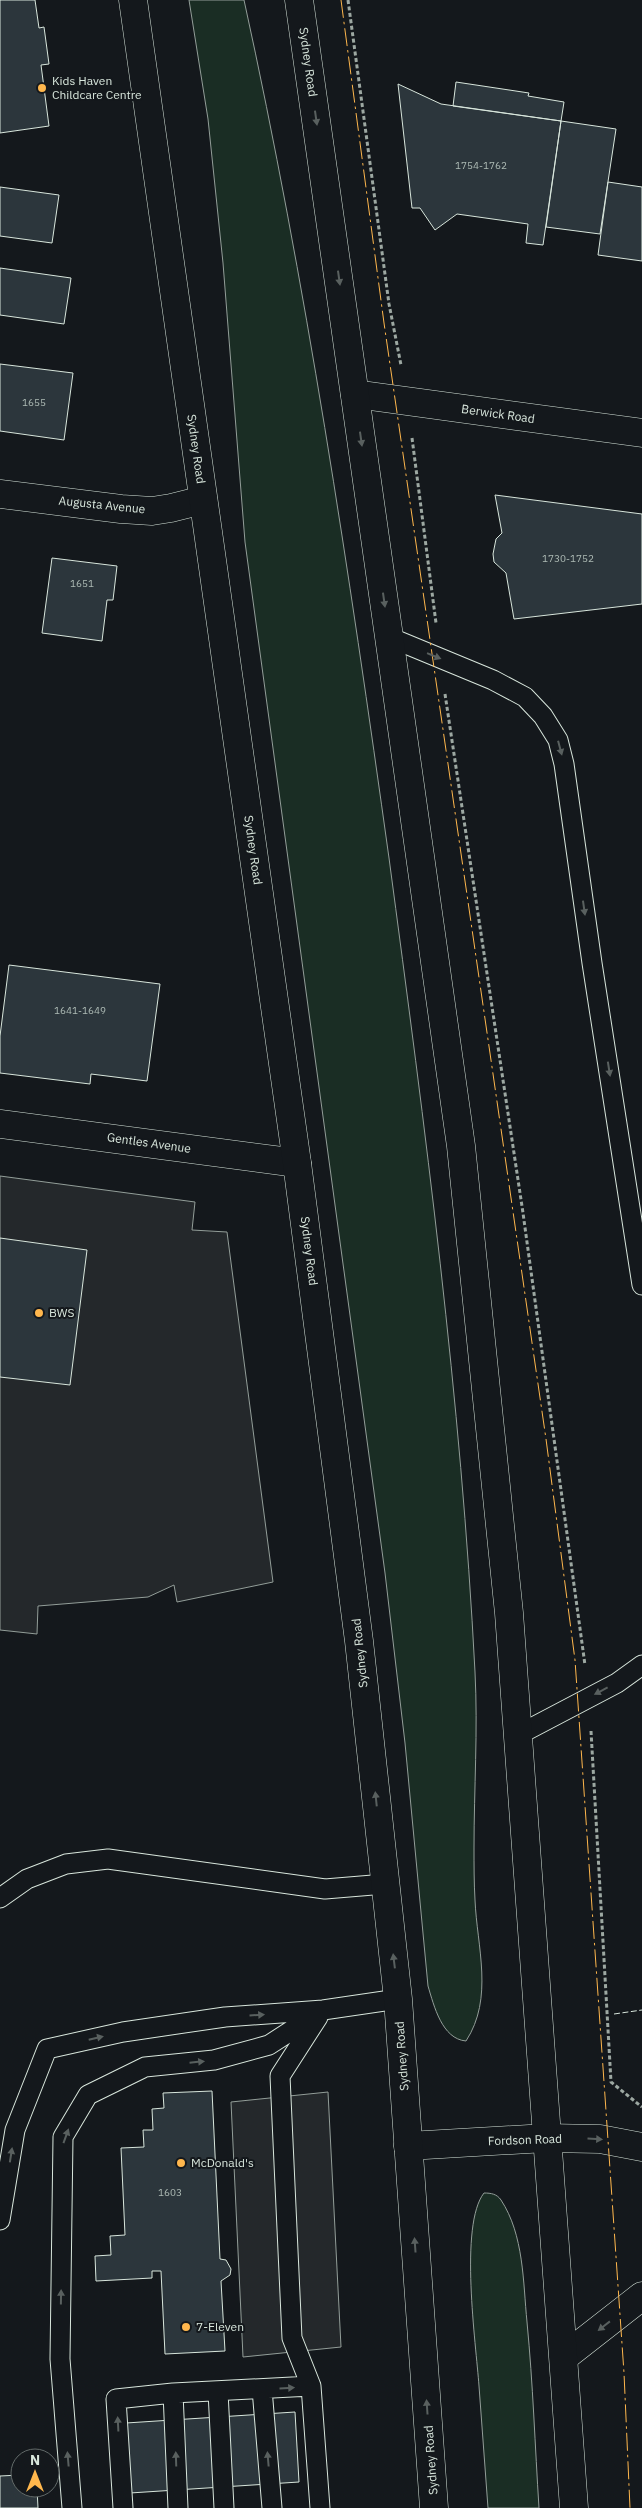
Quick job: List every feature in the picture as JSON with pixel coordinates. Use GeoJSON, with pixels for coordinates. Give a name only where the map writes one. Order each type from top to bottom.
{"type":"FeatureCollection","features":[{"type":"Feature","properties":{"kind":"main road","name":"Sydney Road"},"geometry":{"type":"LineString","coordinates":[[133,0],[297,1162],[359,1641],[398,1999],[434,2508]]}},
{"type":"Feature","properties":{"kind":"main road","name":"Sydney Road"},"geometry":{"type":"LineString","coordinates":[[299,0],[461,1146],[509,1613],[574,2508]]}},
{"type":"Feature","properties":{"kind":"main road","name":"Berwick Road"},"geometry":{"type":"LineString","coordinates":[[355,394],[642,433]]}},
{"type":"Feature","properties":{"kind":"main road","name":"Augusta Avenue"},"geometry":{"type":"LineString","coordinates":[[0,494],[121,509],[152,510],[171,508],[203,500]]}},
{"type":"Feature","properties":{"kind":"main road","name":"Gentles Avenue"},"geometry":{"type":"LineString","coordinates":[[0,1124],[297,1162]]}},
{"type":"Feature","properties":{"kind":"main road","name":"Fordson Road"},"geometry":{"type":"LineString","coordinates":[[408,2146],[546,2138],[600,2138],[642,2147]]}},
{"type":"Feature","properties":{"kind":"main road"},"geometry":{"type":"LineString","coordinates":[[564,2357],[642,2296]]}},
{"type":"Feature","properties":{"kind":"lane"},"geometry":{"type":"LineString","coordinates":[[389,637],[492,680],[525,697],[543,716],[558,740],[564,764],[592,963],[642,1285]]}},
{"type":"Feature","properties":{"kind":"lane"},"geometry":{"type":"LineString","coordinates":[[518,1735],[617,1683],[642,1666]]}},
{"type":"Feature","properties":{"kind":"lane"},"geometry":{"type":"LineString","coordinates":[[0,1898],[27,1879],[66,1864],[108,1859],[325,1889],[385,1884]]}},
{"type":"Feature","properties":{"kind":"lane"},"geometry":{"type":"LineString","coordinates":[[0,2220],[14,2130],[47,2050],[132,2030],[225,2017],[323,2010],[398,1999]]}},
{"type":"Feature","properties":{"kind":"lane"},"geometry":{"type":"LineString","coordinates":[[320,2508],[311,2386],[292,2338],[280,2076],[323,2010]]}},
{"type":"Feature","properties":{"kind":"lane"},"geometry":{"type":"LineString","coordinates":[[72,2508],[60,2359],[63,2137],[88,2095],[145,2067],[214,2060],[269,2045],[323,2010]]}},
{"type":"Feature","properties":{"kind":"lane"},"geometry":{"type":"LineString","coordinates":[[123,2508],[116,2399],[174,2393],[311,2386]]}},
{"type":"Feature","properties":{"kind":"lane"},"geometry":{"type":"LineString","coordinates":[[262,2389],[272,2508]]}},
{"type":"Feature","properties":{"kind":"lane"},"geometry":{"type":"LineString","coordinates":[[218,2392],[224,2508]]}},
{"type":"Feature","properties":{"kind":"lane"},"geometry":{"type":"LineString","coordinates":[[174,2393],[178,2508]]}},
{"type":"Feature","properties":{"kind":"path"},"geometry":{"type":"LineString","coordinates":[[348,0],[389,304],[407,402],[441,658],[562,1487],[588,1698],[611,2082],[642,2107]]}},
{"type":"Feature","properties":{"kind":"green space"},"geometry":{"type":"Polygon","coordinates":[[[189,0],[244,0],[307,320],[342,535],[389,858],[440,1264],[461,1468],[469,1570],[476,1694],[474,1887],[482,1990],[475,2025],[466,2041],[458,2039],[445,2028],[436,2012],[428,1986],[405,1743],[385,1573],[245,542],[223,263],[208,119],[189,0]]]}},
{"type":"Feature","properties":{"kind":"green space"},"geometry":{"type":"Polygon","coordinates":[[[484,2193],[498,2196],[509,2214],[521,2259],[531,2368],[539,2508],[488,2508],[471,2286],[472,2231],[476,2209],[484,2193]]]}},
{"type":"Feature","properties":{"kind":"shaded area"},"geometry":{"type":"Polygon","coordinates":[[[0,1176],[195,1202],[192,1230],[227,1232],[273,1582],[177,1602],[174,1585],[148,1597],[38,1606],[37,1634],[0,1630],[0,1176]]]}},
{"type":"Feature","properties":{"kind":"shaded area"},"geometry":{"type":"Polygon","coordinates":[[[328,2092],[341,2347],[243,2357],[231,2102],[328,2092]]]}},
{"type":"Feature","properties":{"kind":"building"},"geometry":{"type":"Polygon","coordinates":[[[0,0],[35,0],[39,28],[44,27],[49,64],[41,65],[49,126],[0,133],[0,0]]]}},
{"type":"Feature","properties":{"kind":"building"},"geometry":{"type":"Polygon","coordinates":[[[456,82],[529,93],[528,96],[564,102],[561,121],[453,106],[456,82]]]}},
{"type":"Feature","properties":{"kind":"building"},"geometry":{"type":"Polygon","coordinates":[[[398,84],[441,104],[561,121],[543,245],[526,243],[528,224],[457,214],[435,230],[420,208],[412,208],[398,84]]]}},
{"type":"Feature","properties":{"kind":"building"},"geometry":{"type":"Polygon","coordinates":[[[561,121],[616,129],[600,234],[546,227],[561,121]]]}},
{"type":"Feature","properties":{"kind":"building"},"geometry":{"type":"Polygon","coordinates":[[[608,182],[642,187],[642,261],[598,255],[608,182]]]}},
{"type":"Feature","properties":{"kind":"building"},"geometry":{"type":"Polygon","coordinates":[[[0,187],[59,195],[52,243],[0,236],[0,187]]]}},
{"type":"Feature","properties":{"kind":"building"},"geometry":{"type":"Polygon","coordinates":[[[0,268],[71,278],[64,324],[0,315],[0,268]]]}},
{"type":"Feature","properties":{"kind":"building"},"geometry":{"type":"Polygon","coordinates":[[[0,364],[73,373],[64,440],[0,431],[0,364]]]}},
{"type":"Feature","properties":{"kind":"building"},"geometry":{"type":"Polygon","coordinates":[[[495,495],[642,514],[642,604],[514,619],[506,573],[494,562],[493,554],[496,539],[502,533],[495,495]]]}},
{"type":"Feature","properties":{"kind":"building"},"geometry":{"type":"Polygon","coordinates":[[[52,558],[117,566],[113,600],[107,600],[102,641],[42,633],[52,558]]]}},
{"type":"Feature","properties":{"kind":"building"},"geometry":{"type":"Polygon","coordinates":[[[9,965],[160,984],[147,1081],[91,1074],[90,1084],[0,1073],[0,1036],[9,965]]]}},
{"type":"Feature","properties":{"kind":"building","name":"BWS"},"geometry":{"type":"Polygon","coordinates":[[[0,1238],[87,1250],[70,1385],[0,1377],[0,1238]]]}},
{"type":"Feature","properties":{"kind":"building"},"geometry":{"type":"Polygon","coordinates":[[[212,2091],[220,2259],[226,2260],[231,2269],[230,2275],[221,2281],[225,2351],[165,2354],[161,2271],[152,2271],[152,2278],[96,2281],[95,2256],[111,2255],[110,2236],[125,2235],[121,2148],[144,2147],[143,2130],[153,2130],[152,2109],[164,2108],[163,2093],[212,2091]]]}},
{"type":"Feature","properties":{"kind":"building"},"geometry":{"type":"Polygon","coordinates":[[[295,2412],[299,2482],[130,2493],[126,2423],[295,2412]]]}},
{"type":"Feature","properties":{"kind":"building"},"geometry":{"type":"Polygon","coordinates":[[[0,2476],[10,2476],[10,2498],[38,2498],[38,2508],[0,2508],[0,2476]]]}},
{"type":"Feature","properties":{"kind":"fence"},"geometry":{"type":"LineString","coordinates":[[614,2014],[642,2010]]}},
{"type":"Feature","properties":{"kind":"power"},"geometry":{"type":"LineString","coordinates":[[341,0],[384,323],[546,1439],[575,1660],[624,2373],[630,2508]]}},
{"type":"Feature","properties":{"kind":"place","name":"Kids Haven Childcare Centre"},"geometry":{"type":"Point","coordinates":[42,88]}},
{"type":"Feature","properties":{"kind":"place","name":"BWS"},"geometry":{"type":"Point","coordinates":[39,1313]}},
{"type":"Feature","properties":{"kind":"place","name":"McDonald's"},"geometry":{"type":"Point","coordinates":[181,2163]}},
{"type":"Feature","properties":{"kind":"place","name":"7-Eleven"},"geometry":{"type":"Point","coordinates":[186,2327]}}]}
